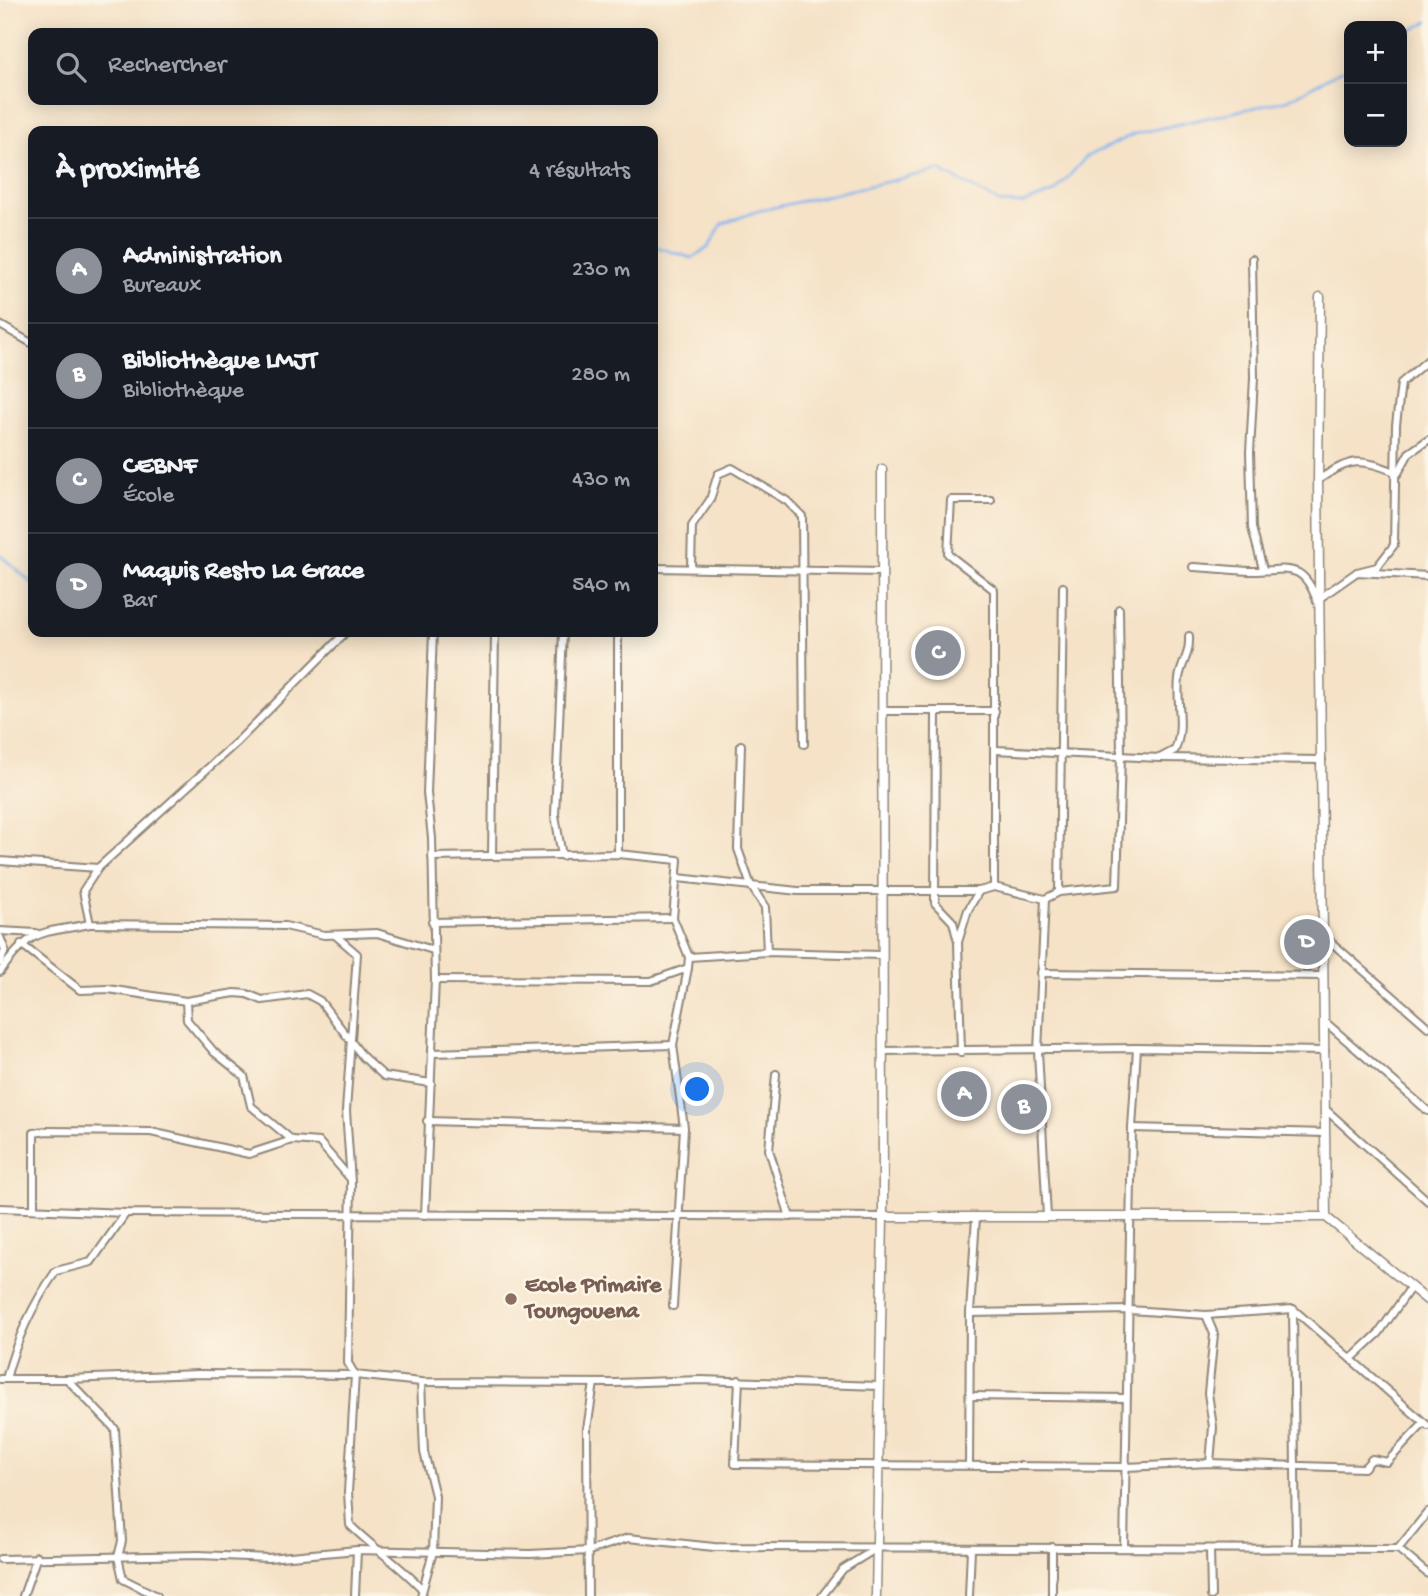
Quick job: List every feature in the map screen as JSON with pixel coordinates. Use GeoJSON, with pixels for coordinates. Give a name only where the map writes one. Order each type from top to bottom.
{"type":"FeatureCollection","features":[{"type":"Feature","properties":{"kind":"street"},"geometry":{"type":"LineString","coordinates":[[1252,259],[1254,379],[1250,452],[1251,516],[1263,569]]}},
{"type":"Feature","properties":{"kind":"street"},"geometry":{"type":"LineString","coordinates":[[1320,298],[1318,480],[1326,1217]]}},
{"type":"Feature","properties":{"kind":"street"},"geometry":{"type":"LineString","coordinates":[[0,325],[28,341]]}},
{"type":"Feature","properties":{"kind":"street"},"geometry":{"type":"LineString","coordinates":[[1320,598],[1357,572],[1377,567],[1394,545],[1398,473],[1396,425],[1401,383],[1428,360]]}},
{"type":"Feature","properties":{"kind":"street"},"geometry":{"type":"LineString","coordinates":[[1398,473],[1416,446],[1428,440]]}},
{"type":"Feature","properties":{"kind":"street"},"geometry":{"type":"LineString","coordinates":[[1318,480],[1346,462],[1374,464],[1398,473]]}},
{"type":"Feature","properties":{"kind":"street"},"geometry":{"type":"LineString","coordinates":[[691,568],[692,526],[710,499],[718,474],[732,468],[787,501],[802,516],[804,744]]}},
{"type":"Feature","properties":{"kind":"street"},"geometry":{"type":"LineString","coordinates":[[876,1596],[876,1464],[883,1217],[882,469]]}},
{"type":"Feature","properties":{"kind":"street"},"geometry":{"type":"LineString","coordinates":[[991,500],[951,500],[948,554],[994,590],[994,887]]}},
{"type":"Feature","properties":{"kind":"street"},"geometry":{"type":"LineString","coordinates":[[1194,566],[1296,571],[1311,584],[1320,609]]}},
{"type":"Feature","properties":{"kind":"street"},"geometry":{"type":"LineString","coordinates":[[658,568],[882,572]]}},
{"type":"Feature","properties":{"kind":"street"},"geometry":{"type":"LineString","coordinates":[[1357,572],[1428,576]]}},
{"type":"Feature","properties":{"kind":"street"},"geometry":{"type":"LineString","coordinates":[[1059,892],[1063,587]]}},
{"type":"Feature","properties":{"kind":"street"},"geometry":{"type":"LineString","coordinates":[[678,878],[798,891],[979,891],[994,887],[1045,899],[1059,892],[1117,887],[1121,756],[1119,609]]}},
{"type":"Feature","properties":{"kind":"street"},"geometry":{"type":"LineString","coordinates":[[1160,758],[1175,750],[1182,732],[1179,676],[1190,652],[1189,636]]}},
{"type":"Feature","properties":{"kind":"street"},"geometry":{"type":"LineString","coordinates":[[90,924],[83,891],[98,868],[238,741],[341,637]]}},
{"type":"Feature","properties":{"kind":"street"},"geometry":{"type":"LineString","coordinates":[[425,1215],[435,980],[427,742],[433,637]]}},
{"type":"Feature","properties":{"kind":"street"},"geometry":{"type":"LineString","coordinates":[[492,856],[495,637]]}},
{"type":"Feature","properties":{"kind":"street"},"geometry":{"type":"LineString","coordinates":[[562,856],[555,815],[563,637]]}},
{"type":"Feature","properties":{"kind":"street"},"geometry":{"type":"LineString","coordinates":[[618,637],[618,854]]}},
{"type":"Feature","properties":{"kind":"street"},"geometry":{"type":"LineString","coordinates":[[882,710],[995,711]]}},
{"type":"Feature","properties":{"kind":"street"},"geometry":{"type":"LineString","coordinates":[[936,711],[935,903],[953,922],[958,942],[961,1053]]}},
{"type":"Feature","properties":{"kind":"street"},"geometry":{"type":"LineString","coordinates":[[741,745],[738,849],[751,886],[765,907],[768,952]]}},
{"type":"Feature","properties":{"kind":"street"},"geometry":{"type":"LineString","coordinates":[[995,750],[1160,758],[1322,760]]}},
{"type":"Feature","properties":{"kind":"street"},"geometry":{"type":"LineString","coordinates":[[432,857],[618,854],[678,860],[673,918],[689,957],[673,1045],[684,1128],[673,1306]]}},
{"type":"Feature","properties":{"kind":"street"},"geometry":{"type":"LineString","coordinates":[[0,860],[98,868]]}},
{"type":"Feature","properties":{"kind":"street"},"geometry":{"type":"LineString","coordinates":[[958,942],[968,910],[979,891]]}},
{"type":"Feature","properties":{"kind":"street"},"geometry":{"type":"LineString","coordinates":[[1045,899],[1038,1051],[1047,1217]]}},
{"type":"Feature","properties":{"kind":"street"},"geometry":{"type":"LineString","coordinates":[[432,922],[673,918]]}},
{"type":"Feature","properties":{"kind":"street"},"geometry":{"type":"LineString","coordinates":[[0,931],[38,934],[90,924],[285,926],[335,935],[377,933],[433,950]]}},
{"type":"Feature","properties":{"kind":"street"},"geometry":{"type":"LineString","coordinates":[[0,972],[21,944],[38,934]]}},
{"type":"Feature","properties":{"kind":"street"},"geometry":{"type":"LineString","coordinates":[[335,935],[357,954],[346,1111],[351,1179],[348,1363],[355,1375],[348,1492],[350,1525],[377,1552],[404,1569],[421,1592]]}},
{"type":"Feature","properties":{"kind":"street"},"geometry":{"type":"LineString","coordinates":[[1323,935],[1428,1027]]}},
{"type":"Feature","properties":{"kind":"street"},"geometry":{"type":"LineString","coordinates":[[0,937],[5,950],[0,963]]}},
{"type":"Feature","properties":{"kind":"street"},"geometry":{"type":"LineString","coordinates":[[21,944],[80,990],[108,989],[186,1001],[235,993],[247,993],[262,1000],[307,994],[320,1001],[363,1057],[384,1076],[431,1083]]}},
{"type":"Feature","properties":{"kind":"street"},"geometry":{"type":"LineString","coordinates":[[689,957],[768,952],[881,956]]}},
{"type":"Feature","properties":{"kind":"street"},"geometry":{"type":"LineString","coordinates":[[435,980],[651,981],[688,968]]}},
{"type":"Feature","properties":{"kind":"street"},"geometry":{"type":"LineString","coordinates":[[1041,973],[1324,976]]}},
{"type":"Feature","properties":{"kind":"street"},"geometry":{"type":"LineString","coordinates":[[186,1001],[187,1020],[214,1052],[244,1076],[251,1106],[292,1140]]}},
{"type":"Feature","properties":{"kind":"street"},"geometry":{"type":"LineString","coordinates":[[1324,1021],[1428,1111]]}},
{"type":"Feature","properties":{"kind":"street"},"geometry":{"type":"LineString","coordinates":[[433,1053],[673,1045]]}},
{"type":"Feature","properties":{"kind":"street"},"geometry":{"type":"LineString","coordinates":[[883,1051],[961,1053],[1137,1048],[1325,1051]]}},
{"type":"Feature","properties":{"kind":"street"},"geometry":{"type":"LineString","coordinates":[[1124,1548],[1132,1128],[1137,1048]]}},
{"type":"Feature","properties":{"kind":"street"},"geometry":{"type":"LineString","coordinates":[[776,1074],[769,1150],[790,1217]]}},
{"type":"Feature","properties":{"kind":"street"},"geometry":{"type":"LineString","coordinates":[[1325,1109],[1428,1201]]}},
{"type":"Feature","properties":{"kind":"street"},"geometry":{"type":"LineString","coordinates":[[427,1121],[684,1128]]}},
{"type":"Feature","properties":{"kind":"street"},"geometry":{"type":"LineString","coordinates":[[1132,1128],[1325,1133]]}},
{"type":"Feature","properties":{"kind":"street"},"geometry":{"type":"LineString","coordinates":[[34,1207],[34,1133],[151,1132],[249,1154],[292,1140],[319,1142],[351,1179]]}},
{"type":"Feature","properties":{"kind":"street"},"geometry":{"type":"LineString","coordinates":[[0,1208],[34,1207],[126,1213],[351,1215],[1326,1217],[1428,1301]]}},
{"type":"Feature","properties":{"kind":"street"},"geometry":{"type":"LineString","coordinates":[[126,1213],[91,1262],[56,1271],[37,1298],[3,1379],[198,1374],[355,1375],[421,1382],[738,1380],[879,1386]]}},
{"type":"Feature","properties":{"kind":"street"},"geometry":{"type":"LineString","coordinates":[[970,1465],[970,1313],[976,1217]]}},
{"type":"Feature","properties":{"kind":"street"},"geometry":{"type":"LineString","coordinates":[[1351,1359],[1379,1333],[1411,1287]]}},
{"type":"Feature","properties":{"kind":"street"},"geometry":{"type":"LineString","coordinates":[[738,1380],[735,1464],[1126,1467],[1210,1463],[1364,1468],[1372,1459],[1387,1462],[1426,1424],[1293,1309],[1206,1315],[1129,1310],[970,1313]]}},
{"type":"Feature","properties":{"kind":"street"},"geometry":{"type":"LineString","coordinates":[[1293,1309],[1296,1548]]}},
{"type":"Feature","properties":{"kind":"street"},"geometry":{"type":"LineString","coordinates":[[1206,1315],[1214,1334],[1208,1393],[1213,1426],[1210,1463]]}},
{"type":"Feature","properties":{"kind":"street"},"geometry":{"type":"LineString","coordinates":[[67,1379],[115,1429],[121,1528],[118,1557],[123,1579],[157,1596]]}},
{"type":"Feature","properties":{"kind":"street"},"geometry":{"type":"LineString","coordinates":[[421,1382],[424,1452],[435,1496],[433,1552],[421,1592]]}},
{"type":"Feature","properties":{"kind":"street"},"geometry":{"type":"LineString","coordinates":[[588,1596],[587,1429],[594,1383]]}},
{"type":"Feature","properties":{"kind":"street"},"geometry":{"type":"LineString","coordinates":[[970,1396],[1126,1398]]}},
{"type":"Feature","properties":{"kind":"street"},"geometry":{"type":"LineString","coordinates":[[1398,1549],[1428,1512]]}},
{"type":"Feature","properties":{"kind":"street"},"geometry":{"type":"LineString","coordinates":[[0,1558],[268,1558],[357,1550],[530,1554],[589,1551],[628,1538],[714,1547],[1398,1549],[1428,1574]]}},
{"type":"Feature","properties":{"kind":"street"},"geometry":{"type":"LineString","coordinates":[[822,1596],[843,1569],[878,1547]]}},
{"type":"Feature","properties":{"kind":"street"},"geometry":{"type":"LineString","coordinates":[[1052,1547],[1052,1596]]}},
{"type":"Feature","properties":{"kind":"street"},"geometry":{"type":"LineString","coordinates":[[969,1596],[971,1549]]}},
{"type":"Feature","properties":{"kind":"street"},"geometry":{"type":"LineString","coordinates":[[1210,1549],[1211,1596]]}},
{"type":"Feature","properties":{"kind":"street"},"geometry":{"type":"LineString","coordinates":[[355,1596],[357,1550]]}},
{"type":"Feature","properties":{"kind":"street"},"geometry":{"type":"LineString","coordinates":[[23,1596],[37,1556]]}},
{"type":"Feature","properties":{"kind":"waterway"},"geometry":{"type":"LineString","coordinates":[[1407,33],[1428,21]]}},
{"type":"Feature","properties":{"kind":"waterway"},"geometry":{"type":"LineString","coordinates":[[658,248],[692,258],[709,247],[722,224],[758,211],[939,170],[1001,203],[1022,204],[1055,192],[1086,157],[1134,134],[1288,100],[1344,69]]}},
{"type":"Feature","properties":{"kind":"waterway"},"geometry":{"type":"LineString","coordinates":[[0,555],[28,580]]}},
{"type":"Feature","properties":{"kind":"place","name":"CEBNF"},"geometry":{"type":"Point","coordinates":[938,653]}},
{"type":"Feature","properties":{"kind":"place","name":"Maquis Resto La Grace"},"geometry":{"type":"Point","coordinates":[1307,942]}},
{"type":"Feature","properties":{"kind":"place","name":"Administration"},"geometry":{"type":"Point","coordinates":[964,1094]}},
{"type":"Feature","properties":{"kind":"place","name":"Bibliothèque LMJT"},"geometry":{"type":"Point","coordinates":[1024,1107]}},
{"type":"Feature","properties":{"kind":"place","name":"Ecole Primaire Toungouena"},"geometry":{"type":"Point","coordinates":[511,1299]}}]}
